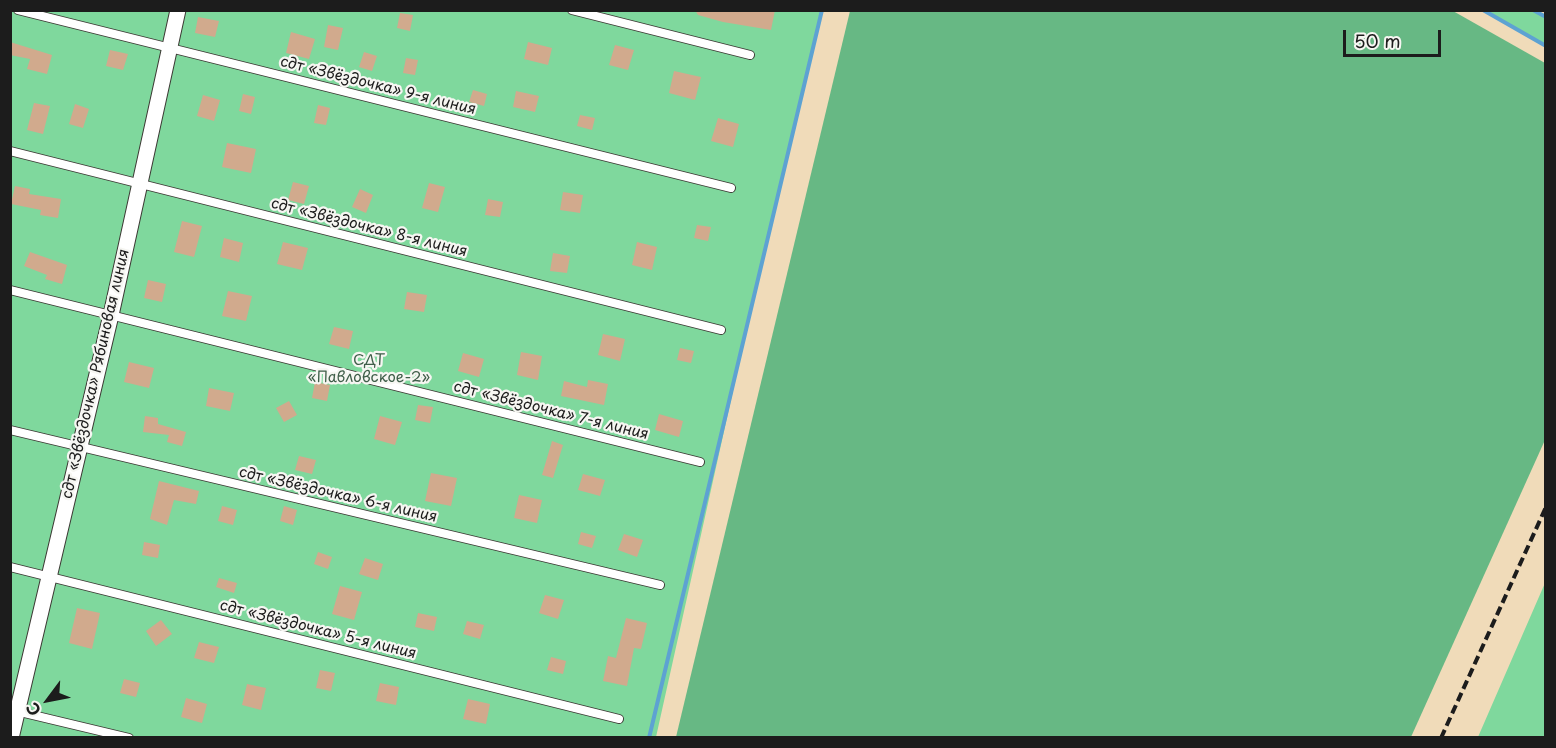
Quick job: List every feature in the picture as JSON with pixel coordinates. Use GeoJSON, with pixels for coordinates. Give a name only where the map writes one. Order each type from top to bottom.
{"type":"FeatureCollection","features":[{"type":"Feature","properties":{"kind":"street","name":"сдт «Звёздочка» Рябиновая линия"},"geometry":{"type":"LineString","coordinates":[[11,738],[14,710],[111,315],[178,10]]}},
{"type":"Feature","properties":{"kind":"lane","name":"сдт «Звёздочка» 9-я линия"},"geometry":{"type":"LineString","coordinates":[[18,10],[731,188]]}},
{"type":"Feature","properties":{"kind":"lane"},"geometry":{"type":"LineString","coordinates":[[572,10],[750,55]]}},
{"type":"Feature","properties":{"kind":"lane","name":"сдт «Звёздочка» 8-я линия"},"geometry":{"type":"LineString","coordinates":[[10,150],[721,330]]}},
{"type":"Feature","properties":{"kind":"lane","name":"сдт «Звёздочка» 7-я линия"},"geometry":{"type":"LineString","coordinates":[[10,290],[700,462]]}},
{"type":"Feature","properties":{"kind":"lane","name":"сдт «Звёздочка» 6-я линия"},"geometry":{"type":"LineString","coordinates":[[10,430],[660,585]]}},
{"type":"Feature","properties":{"kind":"lane","name":"сдт «Звёздочка» 5-я линия"},"geometry":{"type":"LineString","coordinates":[[10,567],[618,718]]}},
{"type":"Feature","properties":{"kind":"lane"},"geometry":{"type":"LineString","coordinates":[[14,710],[129,738]]}},
{"type":"Feature","properties":{"kind":"green space","name":"СДТ «Павловское-2»"},"geometry":{"type":"Polygon","coordinates":[[[10,11],[822,11],[757,283],[656,737],[11,737],[10,11]]]}},
{"type":"Feature","properties":{"kind":"green space"},"geometry":{"type":"Polygon","coordinates":[[[850,11],[1453,11],[1545,63],[1545,440],[1411,737],[676,737],[850,11]]]}},
{"type":"Feature","properties":{"kind":"green space"},"geometry":{"type":"Polygon","coordinates":[[[1483,11],[1533,11],[1545,17],[1545,46],[1483,11]]]}},
{"type":"Feature","properties":{"kind":"green space"},"geometry":{"type":"Polygon","coordinates":[[[1545,583],[1545,737],[1478,737],[1545,583]]]}},
{"type":"Feature","properties":{"kind":"building"},"geometry":{"type":"Polygon","coordinates":[[[695,10],[775,10],[771,30],[723,22],[698,15],[695,10]]]}},
{"type":"Feature","properties":{"kind":"building"},"geometry":{"type":"Polygon","coordinates":[[[400,13],[413,15],[410,31],[397,28],[400,13]]]}},
{"type":"Feature","properties":{"kind":"building"},"geometry":{"type":"Polygon","coordinates":[[[198,17],[219,21],[215,37],[195,33],[198,17]]]}},
{"type":"Feature","properties":{"kind":"building"},"geometry":{"type":"Polygon","coordinates":[[[328,25],[343,28],[338,50],[324,47],[328,25]]]}},
{"type":"Feature","properties":{"kind":"building"},"geometry":{"type":"Polygon","coordinates":[[[291,32],[315,39],[309,59],[286,53],[291,32]]]}},
{"type":"Feature","properties":{"kind":"building"},"geometry":{"type":"Polygon","coordinates":[[[10,42],[52,55],[47,74],[27,69],[30,59],[10,55],[10,42]]]}},
{"type":"Feature","properties":{"kind":"building"},"geometry":{"type":"Polygon","coordinates":[[[528,42],[552,48],[548,65],[524,59],[528,42]]]}},
{"type":"Feature","properties":{"kind":"building"},"geometry":{"type":"Polygon","coordinates":[[[615,45],[634,50],[628,70],[609,65],[615,45]]]}},
{"type":"Feature","properties":{"kind":"building"},"geometry":{"type":"Polygon","coordinates":[[[110,50],[128,54],[123,70],[106,66],[110,50]]]}},
{"type":"Feature","properties":{"kind":"building"},"geometry":{"type":"Polygon","coordinates":[[[364,52],[377,56],[372,71],[359,67],[364,52]]]}},
{"type":"Feature","properties":{"kind":"building"},"geometry":{"type":"Polygon","coordinates":[[[406,58],[418,60],[415,75],[403,73],[406,58]]]}},
{"type":"Feature","properties":{"kind":"building"},"geometry":{"type":"Polygon","coordinates":[[[674,71],[701,77],[695,100],[669,93],[674,71]]]}},
{"type":"Feature","properties":{"kind":"building"},"geometry":{"type":"Polygon","coordinates":[[[473,90],[487,94],[484,106],[469,102],[473,90]]]}},
{"type":"Feature","properties":{"kind":"building"},"geometry":{"type":"Polygon","coordinates":[[[516,91],[539,96],[535,112],[513,107],[516,91]]]}},
{"type":"Feature","properties":{"kind":"building"},"geometry":{"type":"Polygon","coordinates":[[[243,94],[255,97],[251,114],[239,111],[243,94]]]}},
{"type":"Feature","properties":{"kind":"building"},"geometry":{"type":"Polygon","coordinates":[[[203,95],[220,100],[214,121],[197,116],[203,95]]]}},
{"type":"Feature","properties":{"kind":"building"},"geometry":{"type":"Polygon","coordinates":[[[34,103],[50,106],[43,134],[27,130],[34,103]]]}},
{"type":"Feature","properties":{"kind":"building"},"geometry":{"type":"Polygon","coordinates":[[[75,104],[89,109],[83,128],[69,124],[75,104]]]}},
{"type":"Feature","properties":{"kind":"building"},"geometry":{"type":"Polygon","coordinates":[[[318,105],[330,108],[326,125],[314,123],[318,105]]]}},
{"type":"Feature","properties":{"kind":"building"},"geometry":{"type":"Polygon","coordinates":[[[580,115],[595,118],[592,130],[577,126],[580,115]]]}},
{"type":"Feature","properties":{"kind":"building"},"geometry":{"type":"Polygon","coordinates":[[[718,118],[739,124],[733,147],[711,141],[718,118]]]}},
{"type":"Feature","properties":{"kind":"building"},"geometry":{"type":"Polygon","coordinates":[[[227,143],[256,149],[251,173],[222,167],[227,143]]]}},
{"type":"Feature","properties":{"kind":"building"},"geometry":{"type":"Polygon","coordinates":[[[293,182],[309,186],[304,204],[288,200],[293,182]]]}},
{"type":"Feature","properties":{"kind":"building"},"geometry":{"type":"Polygon","coordinates":[[[429,183],[445,187],[438,212],[422,208],[429,183]]]}},
{"type":"Feature","properties":{"kind":"building"},"geometry":{"type":"Polygon","coordinates":[[[15,186],[30,189],[29,194],[61,199],[58,218],[40,215],[41,210],[11,204],[15,186]]]}},
{"type":"Feature","properties":{"kind":"building"},"geometry":{"type":"Polygon","coordinates":[[[360,189],[373,195],[366,213],[352,207],[360,189]]]}},
{"type":"Feature","properties":{"kind":"building"},"geometry":{"type":"Polygon","coordinates":[[[563,192],[583,195],[580,213],[560,210],[563,192]]]}},
{"type":"Feature","properties":{"kind":"building"},"geometry":{"type":"Polygon","coordinates":[[[488,199],[503,202],[500,217],[485,215],[488,199]]]}},
{"type":"Feature","properties":{"kind":"building"},"geometry":{"type":"Polygon","coordinates":[[[182,221],[202,226],[194,257],[174,252],[182,221]]]}},
{"type":"Feature","properties":{"kind":"building"},"geometry":{"type":"Polygon","coordinates":[[[697,225],[711,227],[708,241],[694,238],[697,225]]]}},
{"type":"Feature","properties":{"kind":"building"},"geometry":{"type":"Polygon","coordinates":[[[224,238],[243,243],[239,262],[220,257],[224,238]]]}},
{"type":"Feature","properties":{"kind":"building"},"geometry":{"type":"Polygon","coordinates":[[[283,242],[308,248],[302,270],[277,264],[283,242]]]}},
{"type":"Feature","properties":{"kind":"building"},"geometry":{"type":"Polygon","coordinates":[[[637,242],[657,247],[652,270],[632,265],[637,242]]]}},
{"type":"Feature","properties":{"kind":"building"},"geometry":{"type":"Polygon","coordinates":[[[30,252],[67,265],[62,284],[45,279],[47,275],[24,266],[30,252]]]}},
{"type":"Feature","properties":{"kind":"building"},"geometry":{"type":"Polygon","coordinates":[[[553,253],[570,256],[567,273],[550,271],[553,253]]]}},
{"type":"Feature","properties":{"kind":"building"},"geometry":{"type":"Polygon","coordinates":[[[148,280],[166,284],[162,302],[144,298],[148,280]]]}},
{"type":"Feature","properties":{"kind":"building"},"geometry":{"type":"Polygon","coordinates":[[[228,291],[252,296],[246,321],[222,316],[228,291]]]}},
{"type":"Feature","properties":{"kind":"building"},"geometry":{"type":"Polygon","coordinates":[[[407,292],[427,295],[424,312],[404,309],[407,292]]]}},
{"type":"Feature","properties":{"kind":"building"},"geometry":{"type":"Polygon","coordinates":[[[334,327],[353,331],[349,349],[329,344],[334,327]]]}},
{"type":"Feature","properties":{"kind":"building"},"geometry":{"type":"Polygon","coordinates":[[[603,334],[625,339],[620,361],[598,355],[603,334]]]}},
{"type":"Feature","properties":{"kind":"building"},"geometry":{"type":"Polygon","coordinates":[[[680,348],[694,351],[691,363],[677,360],[680,348]]]}},
{"type":"Feature","properties":{"kind":"building"},"geometry":{"type":"Polygon","coordinates":[[[521,352],[542,356],[538,380],[517,375],[521,352]]]}},
{"type":"Feature","properties":{"kind":"building"},"geometry":{"type":"Polygon","coordinates":[[[463,353],[484,359],[479,377],[458,371],[463,353]]]}},
{"type":"Feature","properties":{"kind":"building"},"geometry":{"type":"Polygon","coordinates":[[[129,362],[154,368],[149,388],[124,382],[129,362]]]}},
{"type":"Feature","properties":{"kind":"building"},"geometry":{"type":"Polygon","coordinates":[[[588,380],[608,384],[604,405],[561,396],[564,381],[587,387],[588,380]]]}},
{"type":"Feature","properties":{"kind":"building"},"geometry":{"type":"Polygon","coordinates":[[[315,382],[330,385],[327,401],[312,398],[315,382]]]}},
{"type":"Feature","properties":{"kind":"building"},"geometry":{"type":"Polygon","coordinates":[[[209,388],[234,393],[230,411],[206,406],[209,388]]]}},
{"type":"Feature","properties":{"kind":"building"},"geometry":{"type":"Polygon","coordinates":[[[289,401],[297,415],[284,422],[276,408],[289,401]]]}},
{"type":"Feature","properties":{"kind":"building"},"geometry":{"type":"Polygon","coordinates":[[[418,405],[433,407],[430,423],[415,420],[418,405]]]}},
{"type":"Feature","properties":{"kind":"building"},"geometry":{"type":"Polygon","coordinates":[[[659,414],[683,421],[679,437],[655,430],[659,414]]]}},
{"type":"Feature","properties":{"kind":"building"},"geometry":{"type":"Polygon","coordinates":[[[145,416],[158,418],[158,424],[186,432],[182,446],[167,442],[169,435],[143,432],[145,416]]]}},
{"type":"Feature","properties":{"kind":"building"},"geometry":{"type":"Polygon","coordinates":[[[380,416],[402,422],[395,445],[374,439],[380,416]]]}},
{"type":"Feature","properties":{"kind":"building"},"geometry":{"type":"Polygon","coordinates":[[[552,441],[563,445],[553,478],[542,475],[552,441]]]}},
{"type":"Feature","properties":{"kind":"building"},"geometry":{"type":"Polygon","coordinates":[[[299,456],[316,460],[312,474],[295,470],[299,456]]]}},
{"type":"Feature","properties":{"kind":"building"},"geometry":{"type":"Polygon","coordinates":[[[431,473],[457,478],[451,506],[425,501],[431,473]]]}},
{"type":"Feature","properties":{"kind":"building"},"geometry":{"type":"Polygon","coordinates":[[[583,474],[605,480],[600,496],[578,490],[583,474]]]}},
{"type":"Feature","properties":{"kind":"building"},"geometry":{"type":"Polygon","coordinates":[[[159,481],[199,491],[196,504],[174,500],[167,525],[150,519],[159,481]]]}},
{"type":"Feature","properties":{"kind":"building"},"geometry":{"type":"Polygon","coordinates":[[[519,495],[542,500],[537,523],[514,518],[519,495]]]}},
{"type":"Feature","properties":{"kind":"building"},"geometry":{"type":"Polygon","coordinates":[[[222,506],[237,510],[233,525],[218,521],[222,506]]]}},
{"type":"Feature","properties":{"kind":"building"},"geometry":{"type":"Polygon","coordinates":[[[284,506],[297,510],[293,525],[280,521],[284,506]]]}},
{"type":"Feature","properties":{"kind":"building"},"geometry":{"type":"Polygon","coordinates":[[[581,532],[596,536],[592,548],[578,544],[581,532]]]}},
{"type":"Feature","properties":{"kind":"building"},"geometry":{"type":"Polygon","coordinates":[[[624,534],[643,540],[637,557],[618,550],[624,534]]]}},
{"type":"Feature","properties":{"kind":"building"},"geometry":{"type":"Polygon","coordinates":[[[144,542],[160,545],[158,558],[142,555],[144,542]]]}},
{"type":"Feature","properties":{"kind":"building"},"geometry":{"type":"Polygon","coordinates":[[[318,552],[332,557],[328,569],[314,564],[318,552]]]}},
{"type":"Feature","properties":{"kind":"building"},"geometry":{"type":"Polygon","coordinates":[[[365,558],[383,564],[378,580],[359,574],[365,558]]]}},
{"type":"Feature","properties":{"kind":"building"},"geometry":{"type":"Polygon","coordinates":[[[219,578],[237,583],[234,593],[216,587],[219,578]]]}},
{"type":"Feature","properties":{"kind":"building"},"geometry":{"type":"Polygon","coordinates":[[[340,586],[362,592],[354,620],[332,614],[340,586]]]}},
{"type":"Feature","properties":{"kind":"building"},"geometry":{"type":"Polygon","coordinates":[[[545,595],[564,600],[558,619],[539,613],[545,595]]]}},
{"type":"Feature","properties":{"kind":"building"},"geometry":{"type":"Polygon","coordinates":[[[77,608],[100,613],[92,649],[69,643],[77,608]]]}},
{"type":"Feature","properties":{"kind":"building"},"geometry":{"type":"Polygon","coordinates":[[[418,613],[437,617],[434,631],[415,627],[418,613]]]}},
{"type":"Feature","properties":{"kind":"building"},"geometry":{"type":"Polygon","coordinates":[[[626,618],[647,623],[641,649],[634,648],[627,686],[603,681],[608,656],[616,658],[626,618]]]}},
{"type":"Feature","properties":{"kind":"building"},"geometry":{"type":"Polygon","coordinates":[[[161,620],[172,634],[156,646],[146,631],[161,620]]]}},
{"type":"Feature","properties":{"kind":"building"},"geometry":{"type":"Polygon","coordinates":[[[467,621],[484,625],[480,639],[463,634],[467,621]]]}},
{"type":"Feature","properties":{"kind":"building"},"geometry":{"type":"Polygon","coordinates":[[[199,642],[219,647],[214,663],[194,658],[199,642]]]}},
{"type":"Feature","properties":{"kind":"building"},"geometry":{"type":"Polygon","coordinates":[[[551,657],[566,661],[563,674],[547,670],[551,657]]]}},
{"type":"Feature","properties":{"kind":"building"},"geometry":{"type":"Polygon","coordinates":[[[320,670],[335,673],[331,691],[316,688],[320,670]]]}},
{"type":"Feature","properties":{"kind":"building"},"geometry":{"type":"Polygon","coordinates":[[[124,679],[140,683],[136,697],[120,693],[124,679]]]}},
{"type":"Feature","properties":{"kind":"building"},"geometry":{"type":"Polygon","coordinates":[[[380,683],[399,687],[396,705],[376,701],[380,683]]]}},
{"type":"Feature","properties":{"kind":"building"},"geometry":{"type":"Polygon","coordinates":[[[247,684],[266,688],[261,710],[242,705],[247,684]]]}},
{"type":"Feature","properties":{"kind":"building"},"geometry":{"type":"Polygon","coordinates":[[[186,698],[207,704],[202,723],[181,717],[186,698]]]}},
{"type":"Feature","properties":{"kind":"building"},"geometry":{"type":"Polygon","coordinates":[[[468,699],[490,704],[486,724],[463,719],[468,699]]]}},
{"type":"Feature","properties":{"kind":"waterway"},"geometry":{"type":"LineString","coordinates":[[649,738],[822,10]]}},
{"type":"Feature","properties":{"kind":"waterway"},"geometry":{"type":"LineString","coordinates":[[1483,10],[1546,46]]}},
{"type":"Feature","properties":{"kind":"waterway"},"geometry":{"type":"LineString","coordinates":[[1533,10],[1546,17]]}},
{"type":"Feature","properties":{"kind":"railway"},"geometry":{"type":"LineString","coordinates":[[1441,738],[1546,507]]}}]}
